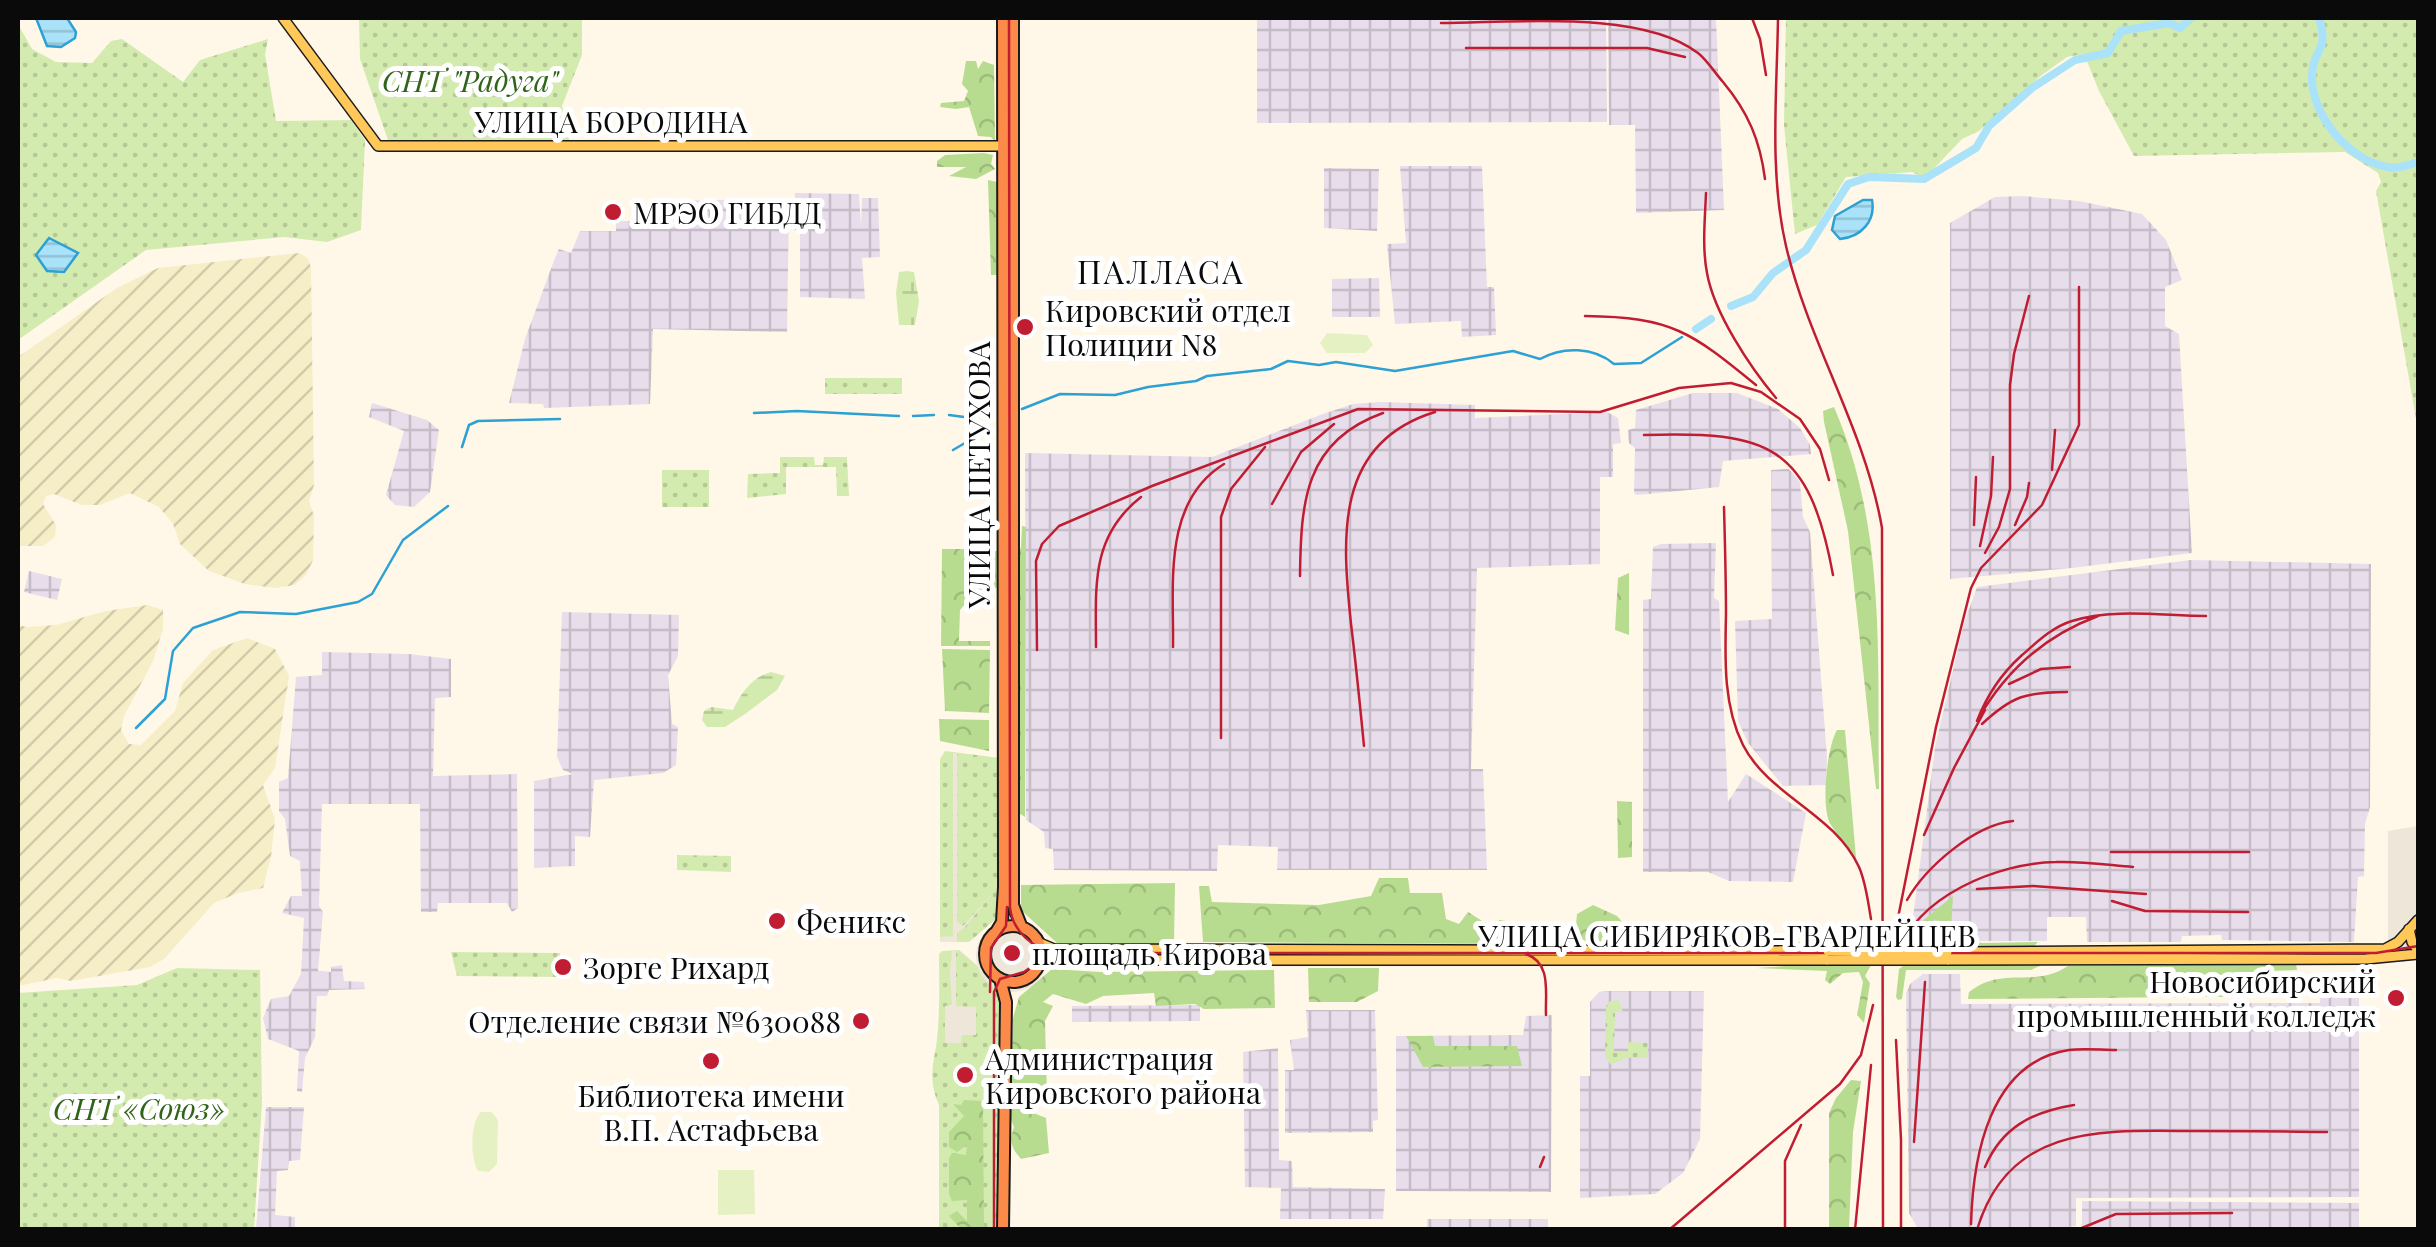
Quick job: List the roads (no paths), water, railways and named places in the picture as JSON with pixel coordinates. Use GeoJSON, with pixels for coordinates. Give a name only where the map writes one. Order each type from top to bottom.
{"type":"FeatureCollection","features":[{"type":"Feature","properties":{"kind":"highway","name":"УЛИЦА ПЕТУХОВА"},"geometry":{"type":"LineString","coordinates":[[996,932],[1002,922],[1004,887],[1003,18]]}},
{"type":"Feature","properties":{"kind":"highway","name":"УЛИЦА ПЕТУХОВА"},"geometry":{"type":"LineString","coordinates":[[1013,18],[1013,905],[1022,928]]}},
{"type":"Feature","properties":{"kind":"highway"},"geometry":{"type":"LineString","coordinates":[[1006,1002],[1019,981],[1037,966],[1040,955],[1038,942],[1022,928],[1011,926],[996,932],[985,952],[991,972],[1000,979],[1019,981]]}},
{"type":"Feature","properties":{"kind":"highway"},"geometry":{"type":"LineString","coordinates":[[1000,979],[1006,1002],[1004,1230]]}},
{"type":"Feature","properties":{"kind":"main road","name":"УЛИЦА БОРОДИНА"},"geometry":{"type":"LineString","coordinates":[[283,18],[378,146],[1003,146]]}},
{"type":"Feature","properties":{"kind":"main road","name":"УЛИЦА СИБИРЯКОВ-ГВАРДЕЙЦЕВ"},"geometry":{"type":"LineString","coordinates":[[2242,955],[2385,949],[2398,942],[2418,920]]}},
{"type":"Feature","properties":{"kind":"main road"},"geometry":{"type":"LineString","coordinates":[[2409,929],[2418,952]]}},
{"type":"Feature","properties":{"kind":"main road","name":"УЛИЦА СИБИРЯКОВ-ГВАРДЕЙЦЕВ"},"geometry":{"type":"LineString","coordinates":[[1038,942],[1054,949],[1154,955],[2242,955],[2366,959],[2418,952]]}},
{"type":"Feature","properties":{"kind":"main road","name":"УЛИЦА СИБИРЯКОВ-ГВАРДЕЙЦЕВ"},"geometry":{"type":"LineString","coordinates":[[1037,966],[1054,960],[1124,954]]}},
{"type":"Feature","properties":{"kind":"water"},"geometry":{"type":"Polygon","coordinates":[[[36,18],[67,18],[76,32],[75,38],[61,47],[47,46],[36,18]]]}},
{"type":"Feature","properties":{"kind":"water"},"geometry":{"type":"Polygon","coordinates":[[[1863,200],[1872,200],[1869,221],[1854,235],[1840,239],[1832,230],[1835,216],[1863,200]]]}},
{"type":"Feature","properties":{"kind":"water"},"geometry":{"type":"Polygon","coordinates":[[[49,238],[78,253],[64,272],[47,271],[36,255],[49,238]]]}},
{"type":"Feature","properties":{"kind":"waterway"},"geometry":{"type":"LineString","coordinates":[[1731,306],[1753,297],[1773,273],[1806,250],[1848,184],[1869,177],[1924,179],[1976,148],[1989,126],[2032,88],[2075,60],[2108,53],[2121,31],[2169,23],[2180,28],[2191,18]]}},
{"type":"Feature","properties":{"kind":"waterway"},"geometry":{"type":"LineString","coordinates":[[2319,18],[2323,38],[2315,60],[2313,92],[2326,121],[2347,146],[2374,163],[2396,167],[2418,162]]}},
{"type":"Feature","properties":{"kind":"waterway"},"geometry":{"type":"LineString","coordinates":[[1696,329],[1711,319]]}},
{"type":"Feature","properties":{"kind":"waterway"},"geometry":{"type":"LineString","coordinates":[[1022,409],[1060,394],[1115,395],[1207,376],[1271,369],[1288,361],[1319,365],[1336,362],[1395,371],[1513,351],[1540,359],[1578,350],[1597,354],[1614,364],[1641,363],[1682,337]]}},
{"type":"Feature","properties":{"kind":"waterway"},"geometry":{"type":"LineString","coordinates":[[754,413],[899,416]]}},
{"type":"Feature","properties":{"kind":"waterway"},"geometry":{"type":"LineString","coordinates":[[913,416],[934,415]]}},
{"type":"Feature","properties":{"kind":"waterway"},"geometry":{"type":"LineString","coordinates":[[949,415],[972,418],[982,433],[953,450]]}},
{"type":"Feature","properties":{"kind":"waterway"},"geometry":{"type":"LineString","coordinates":[[462,447],[469,425],[478,421],[560,419]]}},
{"type":"Feature","properties":{"kind":"waterway"},"geometry":{"type":"LineString","coordinates":[[136,728],[165,699],[173,651],[193,628],[240,612],[296,614],[358,602],[372,594],[403,540],[448,506]]}},
{"type":"Feature","properties":{"kind":"tram line"},"geometry":{"type":"LineString","coordinates":[[1009,18],[1010,907],[1015,924],[1033,943],[1057,953],[2376,953],[2418,946]]}},
{"type":"Feature","properties":{"kind":"tram line"},"geometry":{"type":"LineString","coordinates":[[990,992],[991,948],[1006,926],[1007,907]]}},
{"type":"Feature","properties":{"kind":"tram line"},"geometry":{"type":"LineString","coordinates":[[1526,954],[1543,971],[1546,1015]]}},
{"type":"Feature","properties":{"kind":"tram line"},"geometry":{"type":"LineString","coordinates":[[994,1230],[994,992],[1000,979],[1024,972],[1045,957],[1059,955]]}},
{"type":"Feature","properties":{"kind":"tram line"},"geometry":{"type":"LineString","coordinates":[[1540,1167],[1544,1157]]}},
{"type":"Feature","properties":{"kind":"railway"},"geometry":{"type":"LineString","coordinates":[[1752,18],[1766,75]]}},
{"type":"Feature","properties":{"kind":"railway"},"geometry":{"type":"LineString","coordinates":[[1778,18],[1777,190],[1786,246],[1808,317],[1863,456],[1882,528],[1883,1230]]}},
{"type":"Feature","properties":{"kind":"railway"},"geometry":{"type":"LineString","coordinates":[[1441,23],[1610,24],[1673,39],[1698,53],[1739,104],[1752,127],[1765,179]]}},
{"type":"Feature","properties":{"kind":"railway"},"geometry":{"type":"LineString","coordinates":[[1466,48],[1647,48],[1685,57]]}},
{"type":"Feature","properties":{"kind":"railway"},"geometry":{"type":"LineString","coordinates":[[1706,193],[1705,253],[1711,289],[1734,339],[1776,398]]}},
{"type":"Feature","properties":{"kind":"railway"},"geometry":{"type":"LineString","coordinates":[[1894,938],[1936,727],[1971,588],[1981,568],[2042,505],[2079,425],[2079,287]]}},
{"type":"Feature","properties":{"kind":"railway"},"geometry":{"type":"LineString","coordinates":[[1985,553],[1999,527],[2010,489],[2010,385],[2029,296]]}},
{"type":"Feature","properties":{"kind":"railway"},"geometry":{"type":"LineString","coordinates":[[1585,316],[1639,320],[1679,331],[1756,385]]}},
{"type":"Feature","properties":{"kind":"railway"},"geometry":{"type":"LineString","coordinates":[[1037,650],[1036,561],[1042,544],[1059,526],[1152,486],[1358,409],[1600,412],[1679,388],[1731,383],[1761,392],[1800,419],[1820,449],[1829,480]]}},
{"type":"Feature","properties":{"kind":"railway"},"geometry":{"type":"LineString","coordinates":[[1364,746],[1346,559],[1352,497],[1362,470],[1378,446],[1402,426],[1435,412]]}},
{"type":"Feature","properties":{"kind":"railway"},"geometry":{"type":"LineString","coordinates":[[1300,576],[1306,500],[1322,458],[1357,425],[1383,413]]}},
{"type":"Feature","properties":{"kind":"railway"},"geometry":{"type":"LineString","coordinates":[[1272,504],[1301,452],[1334,424]]}},
{"type":"Feature","properties":{"kind":"railway"},"geometry":{"type":"LineString","coordinates":[[2052,470],[2055,430]]}},
{"type":"Feature","properties":{"kind":"railway"},"geometry":{"type":"LineString","coordinates":[[1644,435],[1722,437],[1752,443],[1776,454],[1795,472],[1811,497],[1833,575]]}},
{"type":"Feature","properties":{"kind":"railway"},"geometry":{"type":"LineString","coordinates":[[1221,738],[1221,517],[1231,489],[1265,447]]}},
{"type":"Feature","properties":{"kind":"railway"},"geometry":{"type":"LineString","coordinates":[[1980,546],[1991,496],[1993,457]]}},
{"type":"Feature","properties":{"kind":"railway"},"geometry":{"type":"LineString","coordinates":[[1173,647],[1173,572],[1181,522],[1204,480],[1224,464]]}},
{"type":"Feature","properties":{"kind":"railway"},"geometry":{"type":"LineString","coordinates":[[1974,525],[1976,477]]}},
{"type":"Feature","properties":{"kind":"railway"},"geometry":{"type":"LineString","coordinates":[[2015,525],[2029,483]]}},
{"type":"Feature","properties":{"kind":"railway"},"geometry":{"type":"LineString","coordinates":[[1096,647],[1097,584],[1104,546],[1124,512],[1141,497]]}},
{"type":"Feature","properties":{"kind":"railway"},"geometry":{"type":"LineString","coordinates":[[1724,507],[1726,664],[1736,730],[1754,763],[1848,848],[1861,873],[1871,919]]}},
{"type":"Feature","properties":{"kind":"railway"},"geometry":{"type":"LineString","coordinates":[[2098,616],[2060,634],[2028,657],[2000,686],[1977,721],[2007,671],[2038,641],[2065,624],[2088,617],[2104,615],[2121,614],[2206,616]]}},
{"type":"Feature","properties":{"kind":"railway"},"geometry":{"type":"LineString","coordinates":[[2009,684],[2041,669],[2070,667]]}},
{"type":"Feature","properties":{"kind":"railway"},"geometry":{"type":"LineString","coordinates":[[1982,724],[2020,698],[2067,692]]}},
{"type":"Feature","properties":{"kind":"railway"},"geometry":{"type":"LineString","coordinates":[[1924,835],[1985,710]]}},
{"type":"Feature","properties":{"kind":"railway"},"geometry":{"type":"LineString","coordinates":[[1907,900],[1926,874],[1952,850],[1983,830],[2013,821]]}},
{"type":"Feature","properties":{"kind":"railway"},"geometry":{"type":"LineString","coordinates":[[2111,852],[2249,852]]}},
{"type":"Feature","properties":{"kind":"railway"},"geometry":{"type":"LineString","coordinates":[[1898,955],[1922,916],[1941,900],[1985,876],[2056,862],[2133,867]]}},
{"type":"Feature","properties":{"kind":"railway"},"geometry":{"type":"LineString","coordinates":[[1977,889],[2033,886],[2146,894]]}},
{"type":"Feature","properties":{"kind":"railway"},"geometry":{"type":"LineString","coordinates":[[2112,901],[2145,911],[2248,912]]}},
{"type":"Feature","properties":{"kind":"railway"},"geometry":{"type":"LineString","coordinates":[[1914,1142],[1925,982]]}},
{"type":"Feature","properties":{"kind":"railway"},"geometry":{"type":"LineString","coordinates":[[1669,1230],[1840,1084],[1861,1055],[1873,1005]]}},
{"type":"Feature","properties":{"kind":"railway"},"geometry":{"type":"LineString","coordinates":[[1896,1040],[1901,1230]]}},
{"type":"Feature","properties":{"kind":"railway"},"geometry":{"type":"LineString","coordinates":[[1971,1224],[1982,1143],[2003,1093],[2020,1073],[2042,1058],[2069,1050],[2116,1050]]}},
{"type":"Feature","properties":{"kind":"railway"},"geometry":{"type":"LineString","coordinates":[[1855,1230],[1871,1065]]}},
{"type":"Feature","properties":{"kind":"railway"},"geometry":{"type":"LineString","coordinates":[[1985,1167],[2000,1141],[2020,1124],[2045,1112],[2074,1105]]}},
{"type":"Feature","properties":{"kind":"railway"},"geometry":{"type":"LineString","coordinates":[[1785,1230],[1785,1161],[1801,1125]]}},
{"type":"Feature","properties":{"kind":"railway"},"geometry":{"type":"LineString","coordinates":[[1977,1230],[1991,1196],[2011,1171],[2034,1153],[2061,1141],[2121,1131],[2327,1132]]}},
{"type":"Feature","properties":{"kind":"railway"},"geometry":{"type":"LineString","coordinates":[[2077,1230],[2116,1214],[2232,1213]]}},
{"type":"Feature","properties":{"kind":"railway"},"geometry":{"type":"LineString","coordinates":[[2213,1230],[2236,1229]]}},
{"type":"Feature","properties":{"kind":"place","name":"МРЭО ГИБДД"},"geometry":{"type":"Point","coordinates":[613,212]}},
{"type":"Feature","properties":{"kind":"place","name":"Кировский отдел Полиции N8"},"geometry":{"type":"Point","coordinates":[1025,327]}},
{"type":"Feature","properties":{"kind":"place","name":"Феникс"},"geometry":{"type":"Point","coordinates":[777,921]}},
{"type":"Feature","properties":{"kind":"place","name":"площадь Кирова"},"geometry":{"type":"Point","coordinates":[1012,953]}},
{"type":"Feature","properties":{"kind":"place","name":"Зорге Рихард"},"geometry":{"type":"Point","coordinates":[563,967]}},
{"type":"Feature","properties":{"kind":"place","name":"Новосибирский промышленный колледж"},"geometry":{"type":"Point","coordinates":[2396,998]}},
{"type":"Feature","properties":{"kind":"place","name":"Отделение связи №630088"},"geometry":{"type":"Point","coordinates":[861,1021]}},
{"type":"Feature","properties":{"kind":"place","name":"Библиотека имени В.П. Астафьева"},"geometry":{"type":"Point","coordinates":[711,1061]}},
{"type":"Feature","properties":{"kind":"place","name":"Администрация Кировского района"},"geometry":{"type":"Point","coordinates":[965,1075]}},
{"type":"Feature","properties":{"kind":"district","name":"ПАЛЛАСА"},"geometry":{"type":"Point","coordinates":[1161,270]}},
{"type":"Feature","properties":{"kind":"park label","name":"СНТ \"Радуга\""},"geometry":{"type":"Point","coordinates":[470,80]}},
{"type":"Feature","properties":{"kind":"park label","name":"СНТ «Союз»"},"geometry":{"type":"Point","coordinates":[139,1108]}}]}
